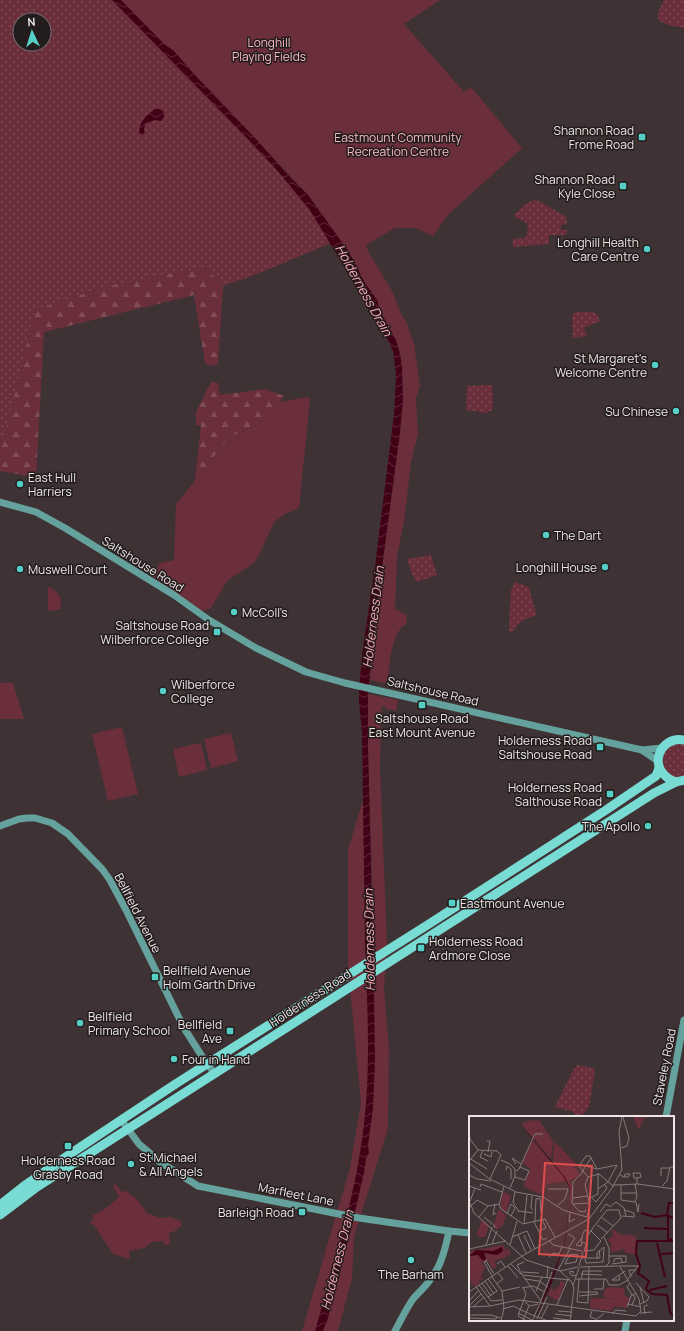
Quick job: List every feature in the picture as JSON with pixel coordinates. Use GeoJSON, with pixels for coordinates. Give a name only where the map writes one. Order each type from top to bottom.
{"type":"FeatureCollection","features":[{"type":"Feature","properties":{"kind":"highway"},"geometry":{"type":"LineString","coordinates":[[680,781],[668,779],[664,776],[659,764],[659,754],[665,745],[676,740],[684,740]]}},
{"type":"Feature","properties":{"kind":"highway","name":"Holderness Road"},"geometry":{"type":"LineString","coordinates":[[0,1205],[24,1186],[73,1152],[207,1064],[606,810],[656,776],[659,764]]}},
{"type":"Feature","properties":{"kind":"highway","name":"Holderness Road"},"geometry":{"type":"LineString","coordinates":[[0,1215],[34,1189],[654,792],[680,781]]}},
{"type":"Feature","properties":{"kind":"street","name":"Saltshouse Road"},"geometry":{"type":"LineString","coordinates":[[0,502],[36,512],[65,528],[174,595],[209,620],[256,648],[306,672],[345,683],[642,750],[662,748]]}},
{"type":"Feature","properties":{"kind":"street","name":"Saltshouse Road"},"geometry":{"type":"LineString","coordinates":[[642,750],[659,764]]}},
{"type":"Feature","properties":{"kind":"street","name":"Bellfield Avenue"},"geometry":{"type":"LineString","coordinates":[[0,826],[19,819],[27,818],[35,818],[52,823],[68,834],[102,869],[110,880],[126,910],[184,1028],[214,1073]]}},
{"type":"Feature","properties":{"kind":"street","name":"Staveley Road"},"geometry":{"type":"LineString","coordinates":[[666,1116],[684,1020]]}},
{"type":"Feature","properties":{"kind":"street","name":"Marfleet Lane"},"geometry":{"type":"LineString","coordinates":[[122,1121],[138,1144],[160,1162],[198,1186],[359,1218],[449,1232],[469,1233]]}},
{"type":"Feature","properties":{"kind":"street"},"geometry":{"type":"LineString","coordinates":[[395,1331],[414,1297],[427,1284],[439,1266],[449,1232]]}},
{"type":"Feature","properties":{"kind":"street"},"geometry":{"type":"LineString","coordinates":[[625,1331],[627,1321]]}},
{"type":"Feature","properties":{"kind":"green space"},"geometry":{"type":"Polygon","coordinates":[[[0,0],[112,0],[276,169],[309,209],[331,243],[257,274],[223,286],[205,267],[112,285],[36,309],[4,438],[0,438],[0,0]]]}},
{"type":"Feature","properties":{"kind":"green space"},"geometry":{"type":"Polygon","coordinates":[[[121,0],[440,0],[404,24],[464,92],[471,87],[522,148],[448,215],[433,236],[416,228],[395,228],[366,245],[369,253],[392,291],[401,314],[406,321],[414,344],[420,386],[416,398],[418,434],[411,462],[404,522],[397,556],[395,609],[407,615],[406,624],[401,628],[394,642],[387,684],[370,680],[378,593],[403,401],[402,367],[396,340],[381,313],[377,300],[365,283],[349,252],[308,195],[174,51],[164,44],[121,0]]]}},
{"type":"Feature","properties":{"kind":"green space"},"geometry":{"type":"Polygon","coordinates":[[[664,0],[684,0],[684,28],[672,26],[660,21],[658,15],[664,0]]]}},
{"type":"Feature","properties":{"kind":"green space"},"geometry":{"type":"Polygon","coordinates":[[[534,200],[541,202],[566,217],[566,224],[561,225],[561,230],[567,230],[566,235],[549,235],[549,244],[513,247],[513,239],[526,238],[528,226],[527,223],[514,215],[527,203],[534,200]]]}},
{"type":"Feature","properties":{"kind":"green space"},"geometry":{"type":"Polygon","coordinates":[[[205,267],[223,286],[218,364],[211,366],[205,363],[194,295],[44,332],[36,477],[0,471],[0,438],[4,438],[36,309],[112,285],[205,267]]]}},
{"type":"Feature","properties":{"kind":"green space"},"geometry":{"type":"Polygon","coordinates":[[[577,312],[592,312],[597,314],[600,321],[584,328],[587,336],[573,338],[572,316],[577,312]]]}},
{"type":"Feature","properties":{"kind":"green space"},"geometry":{"type":"Polygon","coordinates":[[[211,382],[218,383],[220,395],[265,389],[284,396],[264,421],[229,438],[195,481],[201,425],[196,425],[196,412],[211,382]]]}},
{"type":"Feature","properties":{"kind":"green space"},"geometry":{"type":"Polygon","coordinates":[[[492,385],[492,410],[486,413],[466,410],[467,386],[492,385]]]}},
{"type":"Feature","properties":{"kind":"green space"},"geometry":{"type":"Polygon","coordinates":[[[307,397],[310,399],[299,508],[285,514],[274,522],[254,563],[227,581],[211,608],[202,611],[152,576],[160,563],[174,560],[176,504],[229,438],[264,421],[279,402],[307,397]]]}},
{"type":"Feature","properties":{"kind":"green space"},"geometry":{"type":"Polygon","coordinates":[[[431,555],[437,575],[417,582],[412,574],[407,559],[431,555]]]}},
{"type":"Feature","properties":{"kind":"green space"},"geometry":{"type":"Polygon","coordinates":[[[515,582],[529,587],[536,616],[522,621],[512,633],[509,630],[511,590],[515,582]]]}},
{"type":"Feature","properties":{"kind":"green space"},"geometry":{"type":"Polygon","coordinates":[[[48,587],[53,589],[60,596],[61,609],[48,611],[48,587]]]}},
{"type":"Feature","properties":{"kind":"green space"},"geometry":{"type":"Polygon","coordinates":[[[0,683],[13,683],[24,719],[0,719],[0,683]]]}},
{"type":"Feature","properties":{"kind":"green space"},"geometry":{"type":"Polygon","coordinates":[[[368,694],[398,700],[396,711],[386,709],[385,706],[382,706],[381,714],[380,769],[387,944],[384,987],[389,1051],[388,1128],[354,1237],[352,1278],[338,1331],[302,1331],[350,1168],[361,1103],[348,967],[348,850],[363,800],[366,956],[374,951],[368,747],[368,694]]]}},
{"type":"Feature","properties":{"kind":"green space"},"geometry":{"type":"Polygon","coordinates":[[[122,727],[138,794],[108,801],[92,734],[122,727]]]}},
{"type":"Feature","properties":{"kind":"green space"},"geometry":{"type":"Polygon","coordinates":[[[231,733],[238,761],[211,768],[204,739],[231,733]]]}},
{"type":"Feature","properties":{"kind":"green space"},"geometry":{"type":"Polygon","coordinates":[[[201,743],[207,770],[179,777],[173,749],[201,743]]]}},
{"type":"Feature","properties":{"kind":"green space"},"geometry":{"type":"Polygon","coordinates":[[[672,744],[684,744],[684,778],[676,778],[671,776],[662,766],[664,751],[672,744]]]}},
{"type":"Feature","properties":{"kind":"green space"},"geometry":{"type":"Polygon","coordinates":[[[578,1065],[593,1068],[595,1070],[589,1107],[581,1116],[574,1114],[574,1112],[555,1107],[574,1069],[578,1065]]]}},
{"type":"Feature","properties":{"kind":"green space"},"geometry":{"type":"Polygon","coordinates":[[[116,1184],[121,1192],[126,1191],[137,1199],[147,1213],[161,1218],[171,1217],[181,1221],[181,1226],[175,1231],[169,1233],[170,1244],[164,1245],[163,1241],[152,1242],[144,1248],[129,1251],[130,1258],[113,1254],[96,1228],[90,1222],[94,1220],[92,1216],[105,1209],[119,1197],[113,1186],[116,1184]]]}},
{"type":"Feature","properties":{"kind":"water","name":"Holderness Drain"},"geometry":{"type":"Polygon","coordinates":[[[112,0],[121,0],[164,44],[174,51],[308,195],[349,252],[365,283],[377,300],[381,313],[396,340],[400,354],[403,401],[378,593],[368,694],[375,1061],[373,1109],[368,1145],[369,1153],[366,1159],[351,1229],[329,1310],[329,1315],[323,1331],[315,1331],[337,1254],[356,1177],[366,1101],[368,1033],[362,733],[359,688],[394,414],[396,375],[393,351],[388,340],[309,209],[276,169],[112,0]]]}},
{"type":"Feature","properties":{"kind":"water"},"geometry":{"type":"Polygon","coordinates":[[[155,109],[160,109],[164,112],[164,117],[161,121],[155,120],[145,124],[145,132],[142,135],[139,132],[142,121],[155,109]]]}},
{"type":"Feature","properties":{"kind":"place","name":"Shannon Road Frome Road"},"geometry":{"type":"Point","coordinates":[642,137]}},
{"type":"Feature","properties":{"kind":"place","name":"Shannon Road Kyle Close"},"geometry":{"type":"Point","coordinates":[623,186]}},
{"type":"Feature","properties":{"kind":"place","name":"Longhill Health Care Centre"},"geometry":{"type":"Point","coordinates":[647,249]}},
{"type":"Feature","properties":{"kind":"place","name":"St Margaret's Welcome Centre"},"geometry":{"type":"Point","coordinates":[655,365]}},
{"type":"Feature","properties":{"kind":"place","name":"Su Chinese"},"geometry":{"type":"Point","coordinates":[676,411]}},
{"type":"Feature","properties":{"kind":"place","name":"East Hull Harriers"},"geometry":{"type":"Point","coordinates":[20,484]}},
{"type":"Feature","properties":{"kind":"place","name":"The Dart"},"geometry":{"type":"Point","coordinates":[546,535]}},
{"type":"Feature","properties":{"kind":"place","name":"Longhill House"},"geometry":{"type":"Point","coordinates":[605,567]}},
{"type":"Feature","properties":{"kind":"place","name":"Muswell Court"},"geometry":{"type":"Point","coordinates":[20,569]}},
{"type":"Feature","properties":{"kind":"place","name":"McColl's"},"geometry":{"type":"Point","coordinates":[234,612]}},
{"type":"Feature","properties":{"kind":"place","name":"Saltshouse Road Wilberforce College"},"geometry":{"type":"Point","coordinates":[217,632]}},
{"type":"Feature","properties":{"kind":"place","name":"Wilberforce College"},"geometry":{"type":"Point","coordinates":[163,691]}},
{"type":"Feature","properties":{"kind":"place","name":"Saltshouse Road East Mount Avenue"},"geometry":{"type":"Point","coordinates":[422,705]}},
{"type":"Feature","properties":{"kind":"place","name":"Holderness Road Saltshouse Road"},"geometry":{"type":"Point","coordinates":[600,747]}},
{"type":"Feature","properties":{"kind":"place","name":"Holderness Road Salthouse Road"},"geometry":{"type":"Point","coordinates":[610,794]}},
{"type":"Feature","properties":{"kind":"place","name":"The Apollo"},"geometry":{"type":"Point","coordinates":[648,826]}},
{"type":"Feature","properties":{"kind":"place","name":"Eastmount Avenue"},"geometry":{"type":"Point","coordinates":[452,903]}},
{"type":"Feature","properties":{"kind":"place","name":"Holderness Road Ardmore Close"},"geometry":{"type":"Point","coordinates":[421,948]}},
{"type":"Feature","properties":{"kind":"place","name":"Bellfield Avenue Holm Garth Drive"},"geometry":{"type":"Point","coordinates":[155,977]}},
{"type":"Feature","properties":{"kind":"place","name":"Bellfield Primary School"},"geometry":{"type":"Point","coordinates":[80,1023]}},
{"type":"Feature","properties":{"kind":"place","name":"Bellfield Ave"},"geometry":{"type":"Point","coordinates":[230,1031]}},
{"type":"Feature","properties":{"kind":"place","name":"Four in Hand"},"geometry":{"type":"Point","coordinates":[174,1059]}},
{"type":"Feature","properties":{"kind":"place","name":"Holderness Road Grasby Road"},"geometry":{"type":"Point","coordinates":[68,1146]}},
{"type":"Feature","properties":{"kind":"place","name":"St Michael & All Angels"},"geometry":{"type":"Point","coordinates":[131,1164]}},
{"type":"Feature","properties":{"kind":"place","name":"Barleigh Road"},"geometry":{"type":"Point","coordinates":[302,1212]}},
{"type":"Feature","properties":{"kind":"place","name":"The Barham"},"geometry":{"type":"Point","coordinates":[411,1260]}},
{"type":"Feature","properties":{"kind":"park label","name":"Longhill Playing Fields"},"geometry":{"type":"Point","coordinates":[269,49]}},
{"type":"Feature","properties":{"kind":"park label","name":"Eastmount Community Recreation Centre"},"geometry":{"type":"Point","coordinates":[398,144]}}]}
